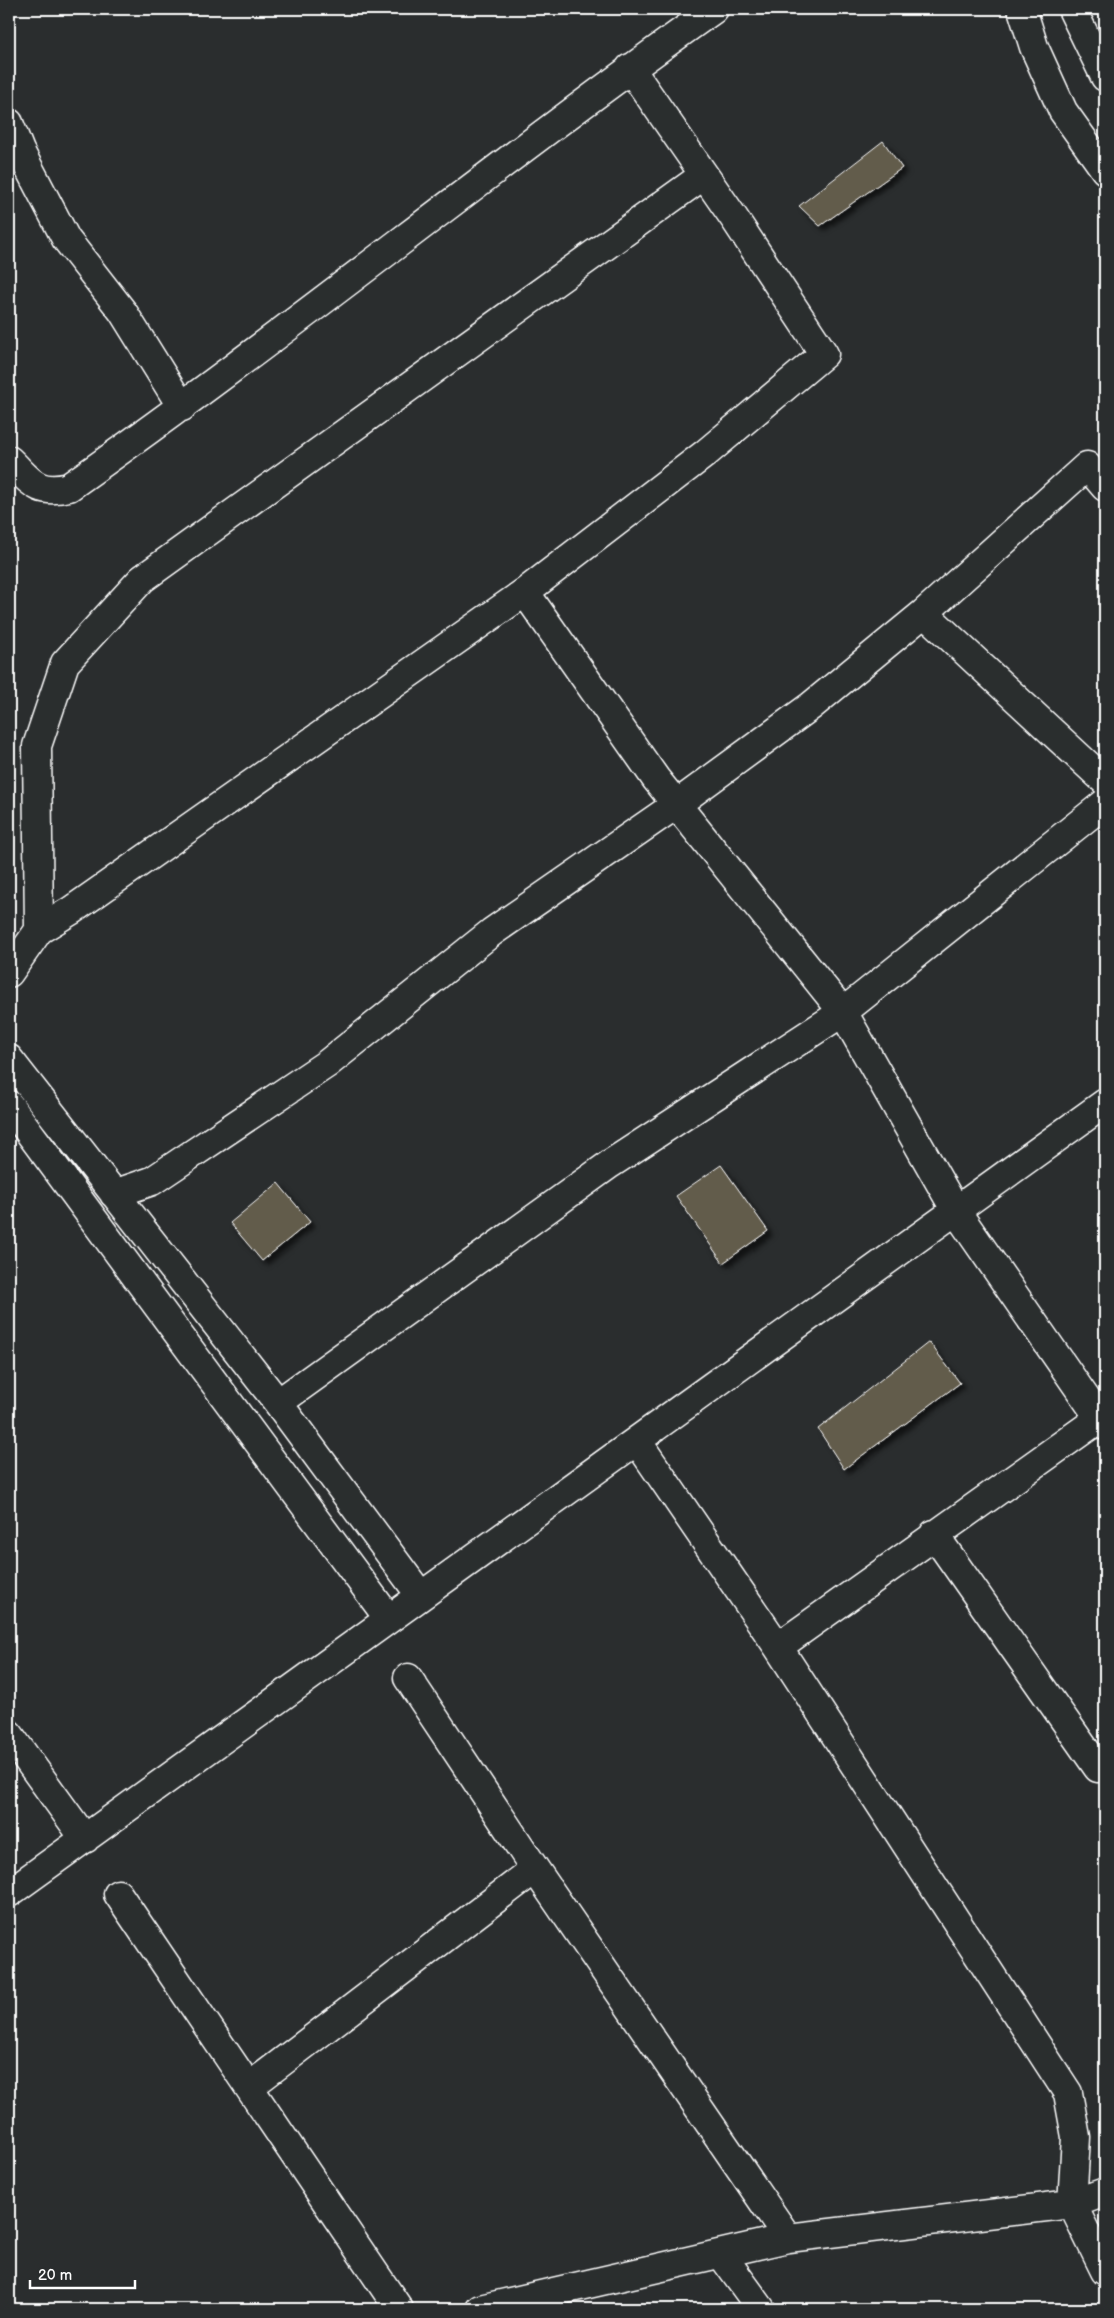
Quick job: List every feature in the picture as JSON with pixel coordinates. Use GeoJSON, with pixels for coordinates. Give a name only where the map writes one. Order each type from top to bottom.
{"type":"FeatureCollection","features":[{"type":"Feature","properties":{"kind":"street"},"geometry":{"type":"LineString","coordinates":[[9,460],[38,487],[52,491],[68,487],[182,407],[630,68],[714,9]]}},
{"type":"Feature","properties":{"kind":"street"},"geometry":{"type":"LineString","coordinates":[[1022,9],[1034,47],[1063,111],[1105,170]]}},
{"type":"Feature","properties":{"kind":"street"},"geometry":{"type":"LineString","coordinates":[[1072,9],[1105,77]]}},
{"type":"Feature","properties":{"kind":"street"},"geometry":{"type":"LineString","coordinates":[[9,973],[39,930],[72,910],[525,592],[706,454],[824,354],[704,174],[630,68]]}},
{"type":"Feature","properties":{"kind":"street"},"geometry":{"type":"LineString","coordinates":[[9,123],[20,151],[66,239],[123,312],[182,407]]}},
{"type":"Feature","properties":{"kind":"street"},"geometry":{"type":"LineString","coordinates":[[39,930],[38,746],[65,663],[142,580],[704,174]]}},
{"type":"Feature","properties":{"kind":"street"},"geometry":{"type":"LineString","coordinates":[[114,1194],[152,1181],[328,1062],[492,932],[677,804],[811,706],[924,613],[1087,466],[1105,486]]}},
{"type":"Feature","properties":{"kind":"street"},"geometry":{"type":"LineString","coordinates":[[525,592],[656,779],[843,1012],[956,1211],[1102,1422],[934,1534],[778,1647]]}},
{"type":"Feature","properties":{"kind":"street"},"geometry":{"type":"LineString","coordinates":[[924,613],[1105,781]]}},
{"type":"Feature","properties":{"kind":"street"},"geometry":{"type":"LineString","coordinates":[[278,1403],[610,1164],[843,1012],[1105,802]]}},
{"type":"Feature","properties":{"kind":"street"},"geometry":{"type":"LineString","coordinates":[[9,1059],[278,1403],[421,1596]]}},
{"type":"Feature","properties":{"kind":"street"},"geometry":{"type":"LineString","coordinates":[[9,1893],[1105,1103]]}},
{"type":"Feature","properties":{"kind":"street"},"geometry":{"type":"LineString","coordinates":[[9,1105],[389,1619]]}},
{"type":"Feature","properties":{"kind":"street"},"geometry":{"type":"LineString","coordinates":[[637,1440],[778,1647],[1068,2093],[1076,2137],[1072,2204],[1105,2271]]}},
{"type":"Feature","properties":{"kind":"street"},"geometry":{"type":"LineString","coordinates":[[934,1534],[1098,1768]]}},
{"type":"Feature","properties":{"kind":"street"},"geometry":{"type":"LineString","coordinates":[[408,1678],[535,1869],[788,2238]]}},
{"type":"Feature","properties":{"kind":"street"},"geometry":{"type":"LineString","coordinates":[[9,1734],[84,1839]]}},
{"type":"Feature","properties":{"kind":"street"},"geometry":{"type":"LineString","coordinates":[[249,2087],[535,1869]]}},
{"type":"Feature","properties":{"kind":"street"},"geometry":{"type":"LineString","coordinates":[[118,1894],[399,2309]]}},
{"type":"Feature","properties":{"kind":"street"},"geometry":{"type":"LineString","coordinates":[[480,2309],[788,2238],[1072,2204],[1105,2192]]}},
{"type":"Feature","properties":{"kind":"street"},"geometry":{"type":"LineString","coordinates":[[721,2254],[761,2309]]}},
{"type":"Feature","properties":{"kind":"building"},"geometry":{"type":"Polygon","coordinates":[[[883,141],[902,168],[820,226],[799,206],[883,141]]]}},
{"type":"Feature","properties":{"kind":"building"},"geometry":{"type":"Polygon","coordinates":[[[721,1165],[768,1231],[723,1263],[676,1196],[721,1165]]]}},
{"type":"Feature","properties":{"kind":"building"},"geometry":{"type":"Polygon","coordinates":[[[278,1183],[310,1222],[262,1261],[230,1223],[278,1183]]]}},
{"type":"Feature","properties":{"kind":"building"},"geometry":{"type":"Polygon","coordinates":[[[929,1342],[960,1383],[844,1469],[818,1429],[929,1342]]]}}]}
